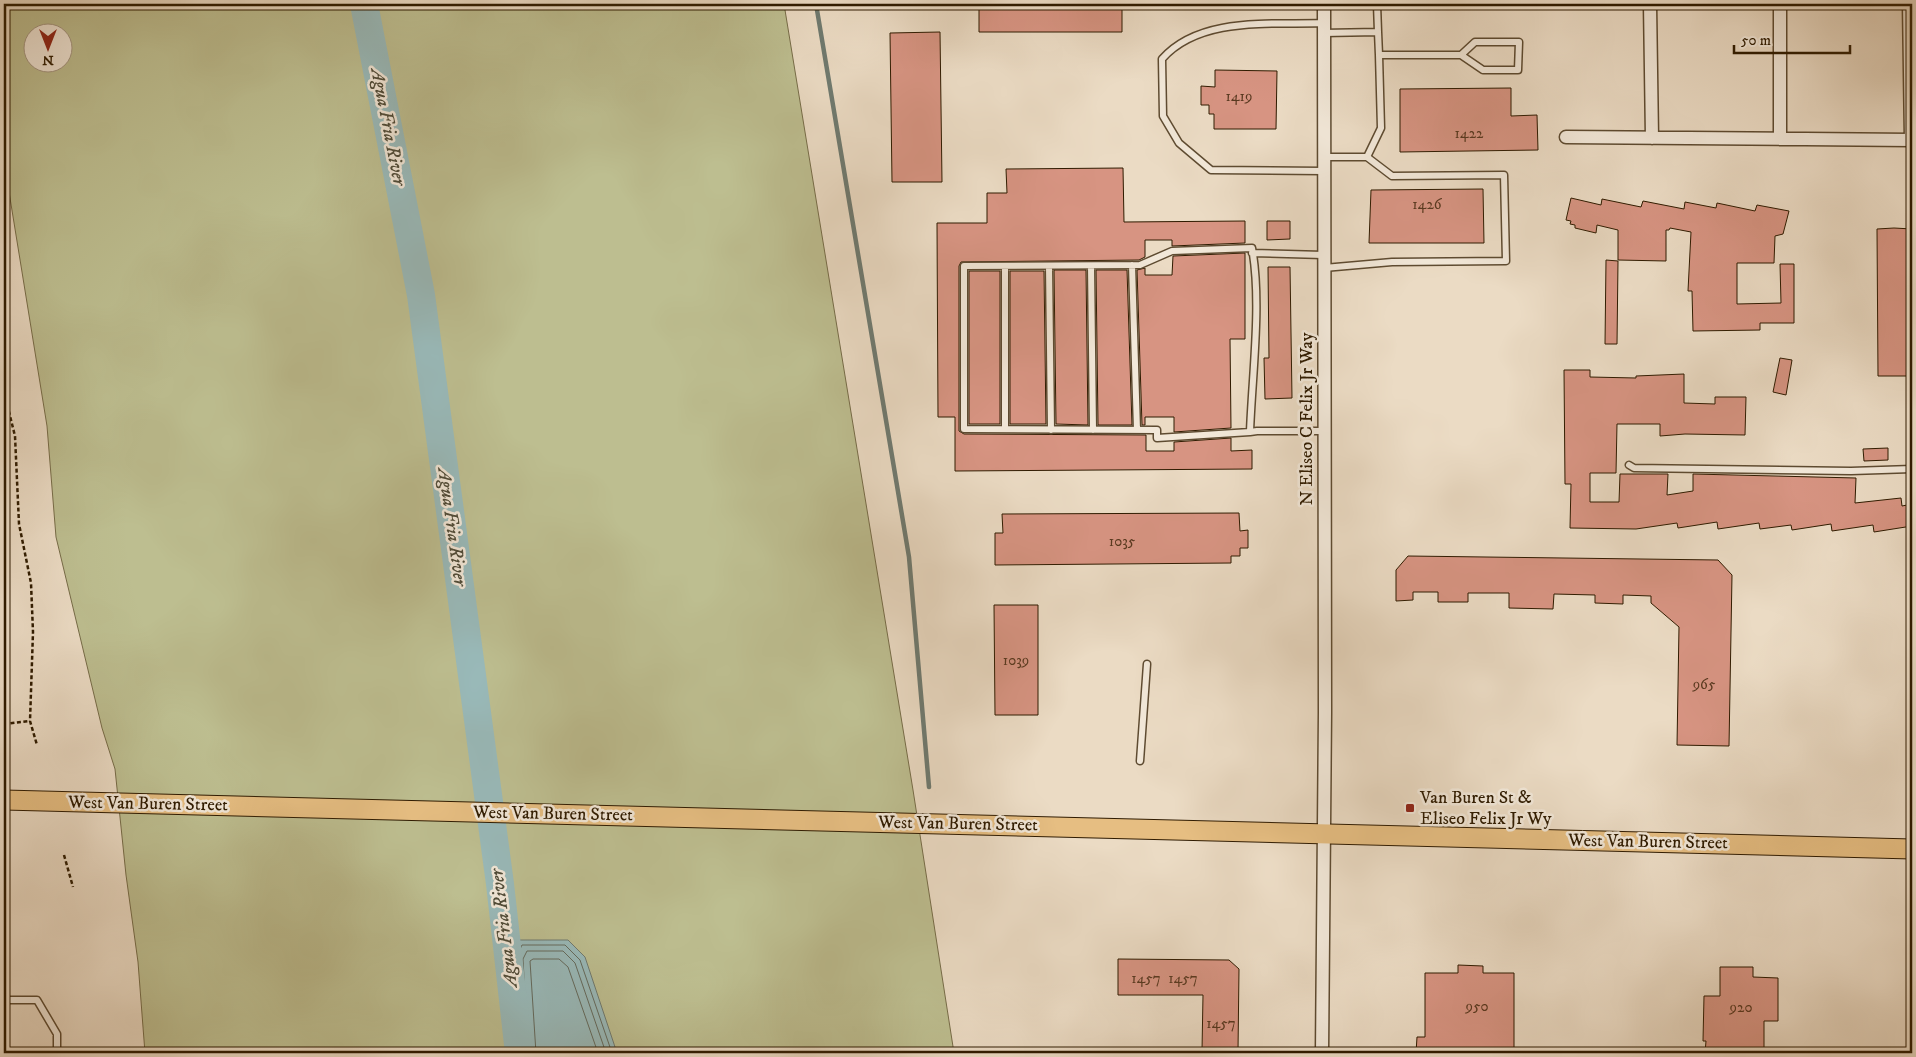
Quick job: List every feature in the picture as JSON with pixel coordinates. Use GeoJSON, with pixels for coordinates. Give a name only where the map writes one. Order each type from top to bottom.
{"type":"FeatureCollection","features":[{"type":"Feature","properties":{"kind":"main road","name":"West Van Buren Street"},"geometry":{"type":"LineString","coordinates":[[4,800],[1912,849]]}},
{"type":"Feature","properties":{"kind":"street","name":"N Eliseo C Felix Jr Way"},"geometry":{"type":"LineString","coordinates":[[1322,1053],[1325,431],[1324,4]]}},
{"type":"Feature","properties":{"kind":"street"},"geometry":{"type":"LineString","coordinates":[[1650,4],[1652,138]]}},
{"type":"Feature","properties":{"kind":"street"},"geometry":{"type":"LineString","coordinates":[[1780,4],[1780,139]]}},
{"type":"Feature","properties":{"kind":"street"},"geometry":{"type":"LineString","coordinates":[[1566,137],[1912,140],[1910,4]]}},
{"type":"Feature","properties":{"kind":"lane"},"geometry":{"type":"LineString","coordinates":[[1367,157],[1381,128],[1377,4]]}},
{"type":"Feature","properties":{"kind":"lane"},"geometry":{"type":"LineString","coordinates":[[1323,171],[1211,170],[1179,144],[1163,116],[1162,59],[1174,45],[1205,32],[1244,25],[1378,32]]}},
{"type":"Feature","properties":{"kind":"lane"},"geometry":{"type":"LineString","coordinates":[[1379,55],[1461,55],[1483,70],[1518,70],[1518,42],[1475,42],[1461,55]]}},
{"type":"Feature","properties":{"kind":"lane"},"geometry":{"type":"LineString","coordinates":[[1252,253],[1324,262],[1506,261],[1504,175],[1392,176],[1367,157],[1323,157]]}},
{"type":"Feature","properties":{"kind":"lane"},"geometry":{"type":"LineString","coordinates":[[1250,432],[1254,334],[1254,263],[1252,248],[1172,252],[1140,265],[964,266],[964,429],[1157,430],[1157,438],[1250,432],[1325,431]]}},
{"type":"Feature","properties":{"kind":"lane"},"geometry":{"type":"LineString","coordinates":[[1132,265],[1137,430]]}},
{"type":"Feature","properties":{"kind":"lane"},"geometry":{"type":"LineString","coordinates":[[1005,266],[1005,429]]}},
{"type":"Feature","properties":{"kind":"lane"},"geometry":{"type":"LineString","coordinates":[[1049,266],[1051,430]]}},
{"type":"Feature","properties":{"kind":"lane"},"geometry":{"type":"LineString","coordinates":[[1091,266],[1093,430]]}},
{"type":"Feature","properties":{"kind":"lane"},"geometry":{"type":"LineString","coordinates":[[1629,465],[1634,468],[1850,471],[1912,469]]}},
{"type":"Feature","properties":{"kind":"lane"},"geometry":{"type":"LineString","coordinates":[[1140,761],[1147,664]]}},
{"type":"Feature","properties":{"kind":"lane"},"geometry":{"type":"LineString","coordinates":[[4,1000],[37,1000],[57,1034],[57,1053]]}},
{"type":"Feature","properties":{"kind":"path"},"geometry":{"type":"LineString","coordinates":[[4,392],[15,436],[19,524],[31,583],[34,632],[30,721],[37,745]]}},
{"type":"Feature","properties":{"kind":"path"},"geometry":{"type":"LineString","coordinates":[[4,724],[30,721]]}},
{"type":"Feature","properties":{"kind":"path"},"geometry":{"type":"LineString","coordinates":[[64,856],[73,887]]}},
{"type":"Feature","properties":{"kind":"green space"},"geometry":{"type":"Polygon","coordinates":[[[4,4],[784,4],[913,790],[954,1053],[145,1053],[138,962],[126,875],[115,769],[102,728],[56,537],[47,426],[4,161],[4,4]]]}},
{"type":"Feature","properties":{"kind":"water"},"geometry":{"type":"Polygon","coordinates":[[[517,940],[568,940],[585,957],[617,1053],[517,1053],[511,957],[517,940]]]}},
{"type":"Feature","properties":{"kind":"building"},"geometry":{"type":"Polygon","coordinates":[[[981,4],[1122,4],[1122,32],[979,32],[979,8],[981,8],[981,4]]]}},
{"type":"Feature","properties":{"kind":"building"},"geometry":{"type":"Polygon","coordinates":[[[940,32],[942,182],[892,182],[890,33],[940,32]]]}},
{"type":"Feature","properties":{"kind":"building"},"geometry":{"type":"Polygon","coordinates":[[[1215,70],[1277,71],[1276,129],[1214,129],[1214,114],[1209,114],[1209,105],[1201,105],[1201,86],[1215,87],[1215,70]]]}},
{"type":"Feature","properties":{"kind":"building"},"geometry":{"type":"Polygon","coordinates":[[[1511,88],[1511,116],[1537,115],[1538,150],[1400,152],[1400,89],[1511,88]]]}},
{"type":"Feature","properties":{"kind":"building"},"geometry":{"type":"Polygon","coordinates":[[[1123,168],[1124,222],[1245,221],[1245,243],[1172,246],[1172,240],[1145,240],[1145,257],[1139,260],[961,262],[959,266],[959,431],[964,434],[1146,435],[1146,451],[1174,451],[1174,442],[1231,438],[1231,451],[1252,450],[1252,469],[955,471],[955,417],[938,417],[937,223],[987,223],[987,193],[1007,193],[1006,169],[1123,168]]]}},
{"type":"Feature","properties":{"kind":"building"},"geometry":{"type":"Polygon","coordinates":[[[1483,189],[1484,243],[1369,243],[1371,190],[1483,189]]]}},
{"type":"Feature","properties":{"kind":"building"},"geometry":{"type":"Polygon","coordinates":[[[1571,198],[1601,205],[1602,199],[1641,207],[1643,201],[1684,209],[1685,202],[1716,208],[1717,203],[1755,211],[1757,205],[1789,211],[1783,234],[1775,236],[1774,263],[1737,263],[1737,304],[1781,303],[1780,264],[1794,264],[1794,323],[1760,323],[1760,330],[1693,331],[1692,291],[1688,291],[1691,232],[1670,228],[1666,230],[1666,261],[1618,260],[1618,230],[1597,225],[1596,233],[1575,228],[1575,225],[1570,224],[1571,221],[1566,220],[1571,198]]]}},
{"type":"Feature","properties":{"kind":"building"},"geometry":{"type":"Polygon","coordinates":[[[1267,221],[1290,221],[1290,239],[1267,240],[1267,221]]]}},
{"type":"Feature","properties":{"kind":"building"},"geometry":{"type":"Polygon","coordinates":[[[1877,229],[1912,229],[1912,376],[1878,376],[1877,229]]]}},
{"type":"Feature","properties":{"kind":"building"},"geometry":{"type":"Polygon","coordinates":[[[1245,253],[1245,339],[1230,339],[1231,428],[1174,432],[1174,417],[1145,417],[1145,425],[1142,425],[1137,270],[1145,268],[1145,275],[1172,275],[1173,256],[1245,253]]]}},
{"type":"Feature","properties":{"kind":"building"},"geometry":{"type":"Polygon","coordinates":[[[1606,260],[1618,261],[1617,344],[1605,344],[1606,260]]]}},
{"type":"Feature","properties":{"kind":"building"},"geometry":{"type":"Polygon","coordinates":[[[1268,267],[1290,267],[1292,398],[1265,399],[1264,358],[1269,358],[1268,267]]]}},
{"type":"Feature","properties":{"kind":"building"},"geometry":{"type":"Polygon","coordinates":[[[1054,270],[1086,270],[1088,425],[1056,424],[1054,270]]]}},
{"type":"Feature","properties":{"kind":"building"},"geometry":{"type":"Polygon","coordinates":[[[1096,270],[1127,270],[1132,425],[1098,425],[1096,270]]]}},
{"type":"Feature","properties":{"kind":"building"},"geometry":{"type":"Polygon","coordinates":[[[969,271],[1000,271],[1000,424],[969,424],[969,271]]]}},
{"type":"Feature","properties":{"kind":"building"},"geometry":{"type":"Polygon","coordinates":[[[1010,271],[1044,271],[1046,424],[1010,424],[1010,271]]]}},
{"type":"Feature","properties":{"kind":"building"},"geometry":{"type":"Polygon","coordinates":[[[1780,358],[1792,360],[1786,395],[1773,392],[1780,358]]]}},
{"type":"Feature","properties":{"kind":"building"},"geometry":{"type":"Polygon","coordinates":[[[1564,370],[1590,370],[1590,377],[1636,378],[1636,376],[1684,374],[1684,403],[1715,404],[1715,397],[1746,397],[1745,435],[1685,434],[1660,436],[1660,424],[1617,424],[1616,473],[1590,473],[1590,502],[1619,502],[1620,474],[1668,474],[1667,495],[1693,491],[1693,474],[1856,478],[1855,503],[1901,498],[1902,506],[1912,504],[1912,526],[1874,532],[1873,525],[1832,531],[1831,524],[1792,530],[1791,525],[1760,529],[1759,523],[1718,529],[1717,522],[1678,528],[1677,523],[1636,529],[1570,528],[1571,484],[1565,484],[1564,370]]]}},
{"type":"Feature","properties":{"kind":"building"},"geometry":{"type":"Polygon","coordinates":[[[1888,448],[1888,460],[1864,461],[1863,449],[1888,448]]]}},
{"type":"Feature","properties":{"kind":"building"},"geometry":{"type":"Polygon","coordinates":[[[1239,513],[1240,531],[1248,530],[1248,548],[1240,548],[1240,556],[1231,556],[1231,563],[995,565],[995,533],[1003,533],[1002,514],[1239,513]]]}},
{"type":"Feature","properties":{"kind":"building"},"geometry":{"type":"Polygon","coordinates":[[[1408,556],[1718,560],[1732,575],[1729,746],[1677,745],[1679,627],[1651,603],[1651,596],[1623,595],[1623,604],[1595,603],[1595,595],[1554,594],[1553,609],[1509,608],[1509,593],[1468,593],[1468,602],[1438,602],[1438,592],[1413,592],[1413,600],[1396,601],[1396,570],[1408,556]]]}},
{"type":"Feature","properties":{"kind":"building"},"geometry":{"type":"Polygon","coordinates":[[[994,605],[1038,605],[1038,715],[995,715],[994,605]]]}},
{"type":"Feature","properties":{"kind":"building"},"geometry":{"type":"Polygon","coordinates":[[[1118,959],[1229,960],[1239,969],[1238,1051],[1202,1051],[1203,995],[1118,995],[1118,959]]]}},
{"type":"Feature","properties":{"kind":"building"},"geometry":{"type":"Polygon","coordinates":[[[1458,965],[1483,966],[1483,973],[1514,973],[1514,1053],[1416,1053],[1417,1037],[1425,1037],[1425,973],[1458,973],[1458,965]]]}},
{"type":"Feature","properties":{"kind":"building"},"geometry":{"type":"Polygon","coordinates":[[[1720,967],[1753,967],[1753,977],[1778,978],[1778,1021],[1764,1021],[1764,1053],[1705,1053],[1706,1041],[1703,1041],[1704,996],[1720,996],[1720,967]]]}},
{"type":"Feature","properties":{"kind":"waterway","name":"Agua Fria River"},"geometry":{"type":"LineString","coordinates":[[364,4],[421,295],[500,884],[519,1053]]}},
{"type":"Feature","properties":{"kind":"waterway"},"geometry":{"type":"LineString","coordinates":[[816,4],[909,557],[929,787]]}},
{"type":"Feature","properties":{"kind":"place","name":"Van Buren St & Eliseo Felix Jr Wy"},"geometry":{"type":"Point","coordinates":[1410,808]}}]}
